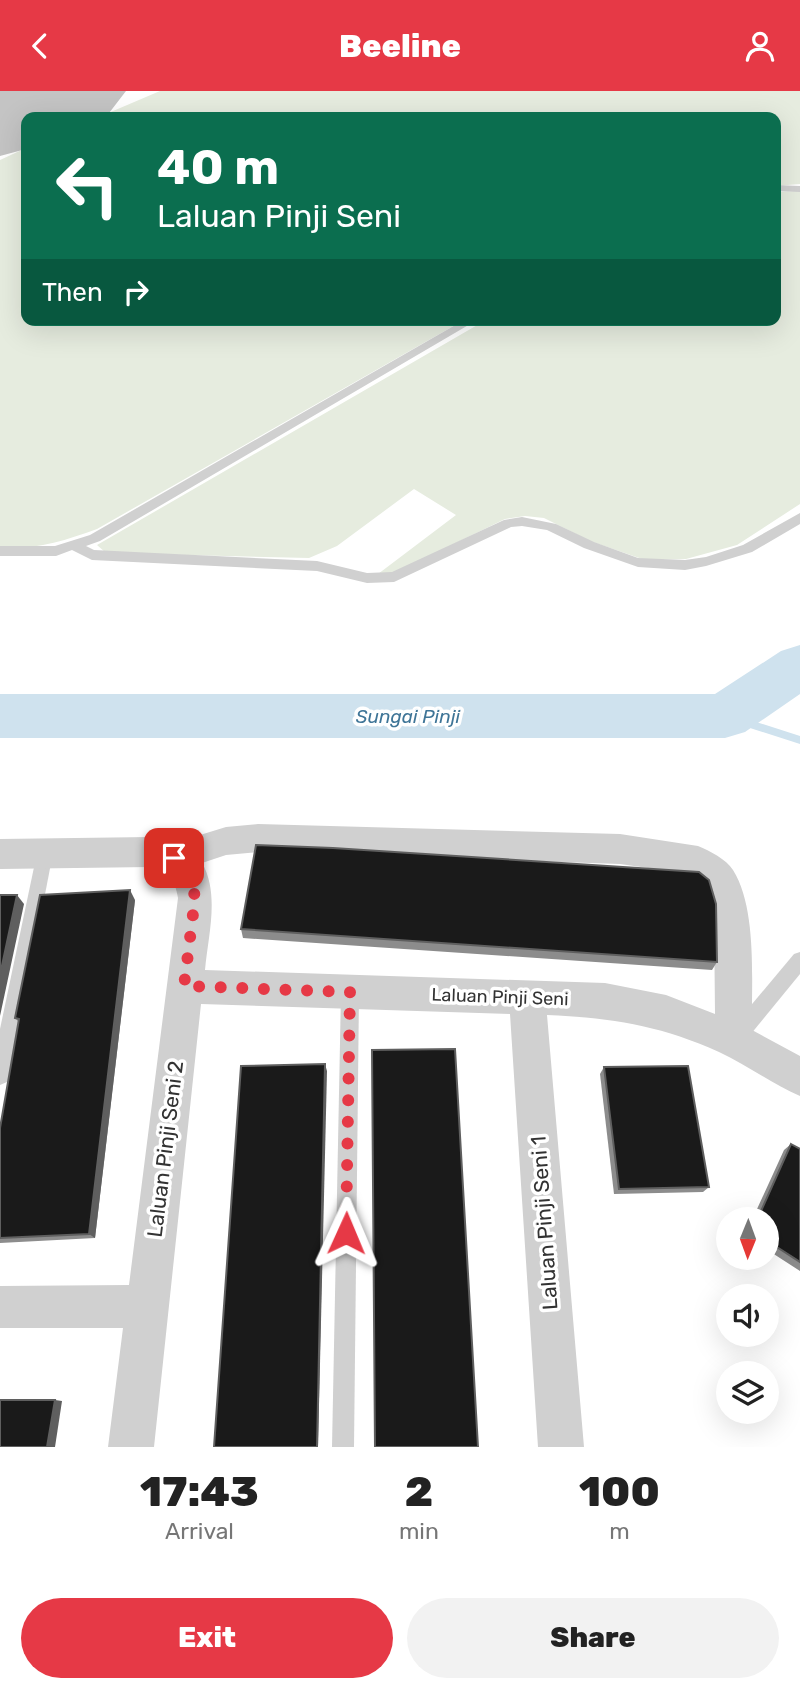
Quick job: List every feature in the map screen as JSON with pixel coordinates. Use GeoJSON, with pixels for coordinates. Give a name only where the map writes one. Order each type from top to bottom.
{"type":"FeatureCollection","features":[{"type":"Feature","properties":{"kind":"street"},"geometry":{"type":"LineString","coordinates":[[0,854],[150,852],[174,858],[226,841],[258,838],[620,849],[698,861],[720,879],[731,914],[734,1040]]}},
{"type":"Feature","properties":{"kind":"street","name":"Laluan Pinji Seni 2"},"geometry":{"type":"LineString","coordinates":[[131,1447],[195,898],[191,875],[174,858]]}},
{"type":"Feature","properties":{"kind":"street","name":"Laluan Pinji Seni"},"geometry":{"type":"LineString","coordinates":[[184,986],[604,1000],[666,1013],[734,1040],[800,1077]]}},
{"type":"Feature","properties":{"kind":"street","name":"Laluan Pinji Seni 1"},"geometry":{"type":"LineString","coordinates":[[527,998],[561,1447]]}},
{"type":"Feature","properties":{"kind":"street"},"geometry":{"type":"LineString","coordinates":[[0,1307],[147,1306]]}},
{"type":"Feature","properties":{"kind":"lane"},"geometry":{"type":"LineString","coordinates":[[781,188],[800,188]]}},
{"type":"Feature","properties":{"kind":"lane"},"geometry":{"type":"LineString","coordinates":[[0,551],[33,553],[75,546],[106,531],[462,326]]}},
{"type":"Feature","properties":{"kind":"lane"},"geometry":{"type":"LineString","coordinates":[[75,546],[92,555],[317,566],[378,579],[394,577],[509,523],[526,520],[543,522],[586,544],[645,564],[689,565],[742,550],[800,517]]}},
{"type":"Feature","properties":{"kind":"lane"},"geometry":{"type":"LineString","coordinates":[[0,1075],[45,853]]}},
{"type":"Feature","properties":{"kind":"lane"},"geometry":{"type":"LineString","coordinates":[[734,1040],[800,960]]}},
{"type":"Feature","properties":{"kind":"lane"},"geometry":{"type":"LineString","coordinates":[[342,1447],[350,992]]}},
{"type":"Feature","properties":{"kind":"shaded area"},"geometry":{"type":"Polygon","coordinates":[[[160,91],[800,91],[800,184],[781,186],[781,112],[111,112],[160,91]]]}},
{"type":"Feature","properties":{"kind":"shaded area"},"geometry":{"type":"Polygon","coordinates":[[[21,150],[21,326],[453,326],[97,529],[49,544],[0,548],[0,160],[21,150]]]}},
{"type":"Feature","properties":{"kind":"shaded area"},"geometry":{"type":"Polygon","coordinates":[[[800,191],[800,504],[737,545],[686,559],[645,560],[590,541],[544,518],[525,516],[505,519],[392,574],[378,574],[456,515],[414,489],[337,546],[309,558],[106,553],[97,545],[476,326],[781,326],[781,192],[800,191]]]}},
{"type":"Feature","properties":{"kind":"building"},"geometry":{"type":"Polygon","coordinates":[[[256,845],[699,872],[709,880],[716,904],[717,962],[241,929],[256,845]]]}},
{"type":"Feature","properties":{"kind":"building"},"geometry":{"type":"Polygon","coordinates":[[[130,890],[89,1234],[0,1238],[0,1128],[19,1019],[15,1018],[40,895],[130,890]]]}},
{"type":"Feature","properties":{"kind":"building"},"geometry":{"type":"Polygon","coordinates":[[[0,895],[17,895],[0,975],[0,895]]]}},
{"type":"Feature","properties":{"kind":"building"},"geometry":{"type":"Polygon","coordinates":[[[455,1049],[478,1447],[375,1447],[372,1050],[455,1049]]]}},
{"type":"Feature","properties":{"kind":"building"},"geometry":{"type":"Polygon","coordinates":[[[325,1064],[317,1447],[214,1447],[241,1066],[325,1064]]]}},
{"type":"Feature","properties":{"kind":"building"},"geometry":{"type":"Polygon","coordinates":[[[688,1066],[709,1187],[619,1189],[604,1067],[688,1066]]]}},
{"type":"Feature","properties":{"kind":"building"},"geometry":{"type":"Polygon","coordinates":[[[791,1144],[800,1149],[800,1262],[779,1248],[779,1207],[763,1207],[791,1144]]]}},
{"type":"Feature","properties":{"kind":"building"},"geometry":{"type":"Polygon","coordinates":[[[0,1400],[55,1400],[47,1447],[0,1447],[0,1400]]]}},
{"type":"Feature","properties":{"kind":"waterway","name":"Sungai Pinji"},"geometry":{"type":"LineString","coordinates":[[0,716],[725,716],[800,666]]}},
{"type":"Feature","properties":{"kind":"waterway"},"geometry":{"type":"LineString","coordinates":[[725,716],[800,740]]}},
{"type":"Feature","properties":{"kind":"taxiway"},"geometry":{"type":"LineString","coordinates":[[0,116],[22,110]]}},
{"type":"Feature","properties":{"kind":"runway"},"geometry":{"type":"LineString","coordinates":[[0,119],[67,91]]}},
{"type":"Feature","properties":{"kind":"route"},"geometry":{"type":"LineString","coordinates":[[174,858],[191,875],[195,898],[184,986],[350,992],[346,1233]]}}]}
